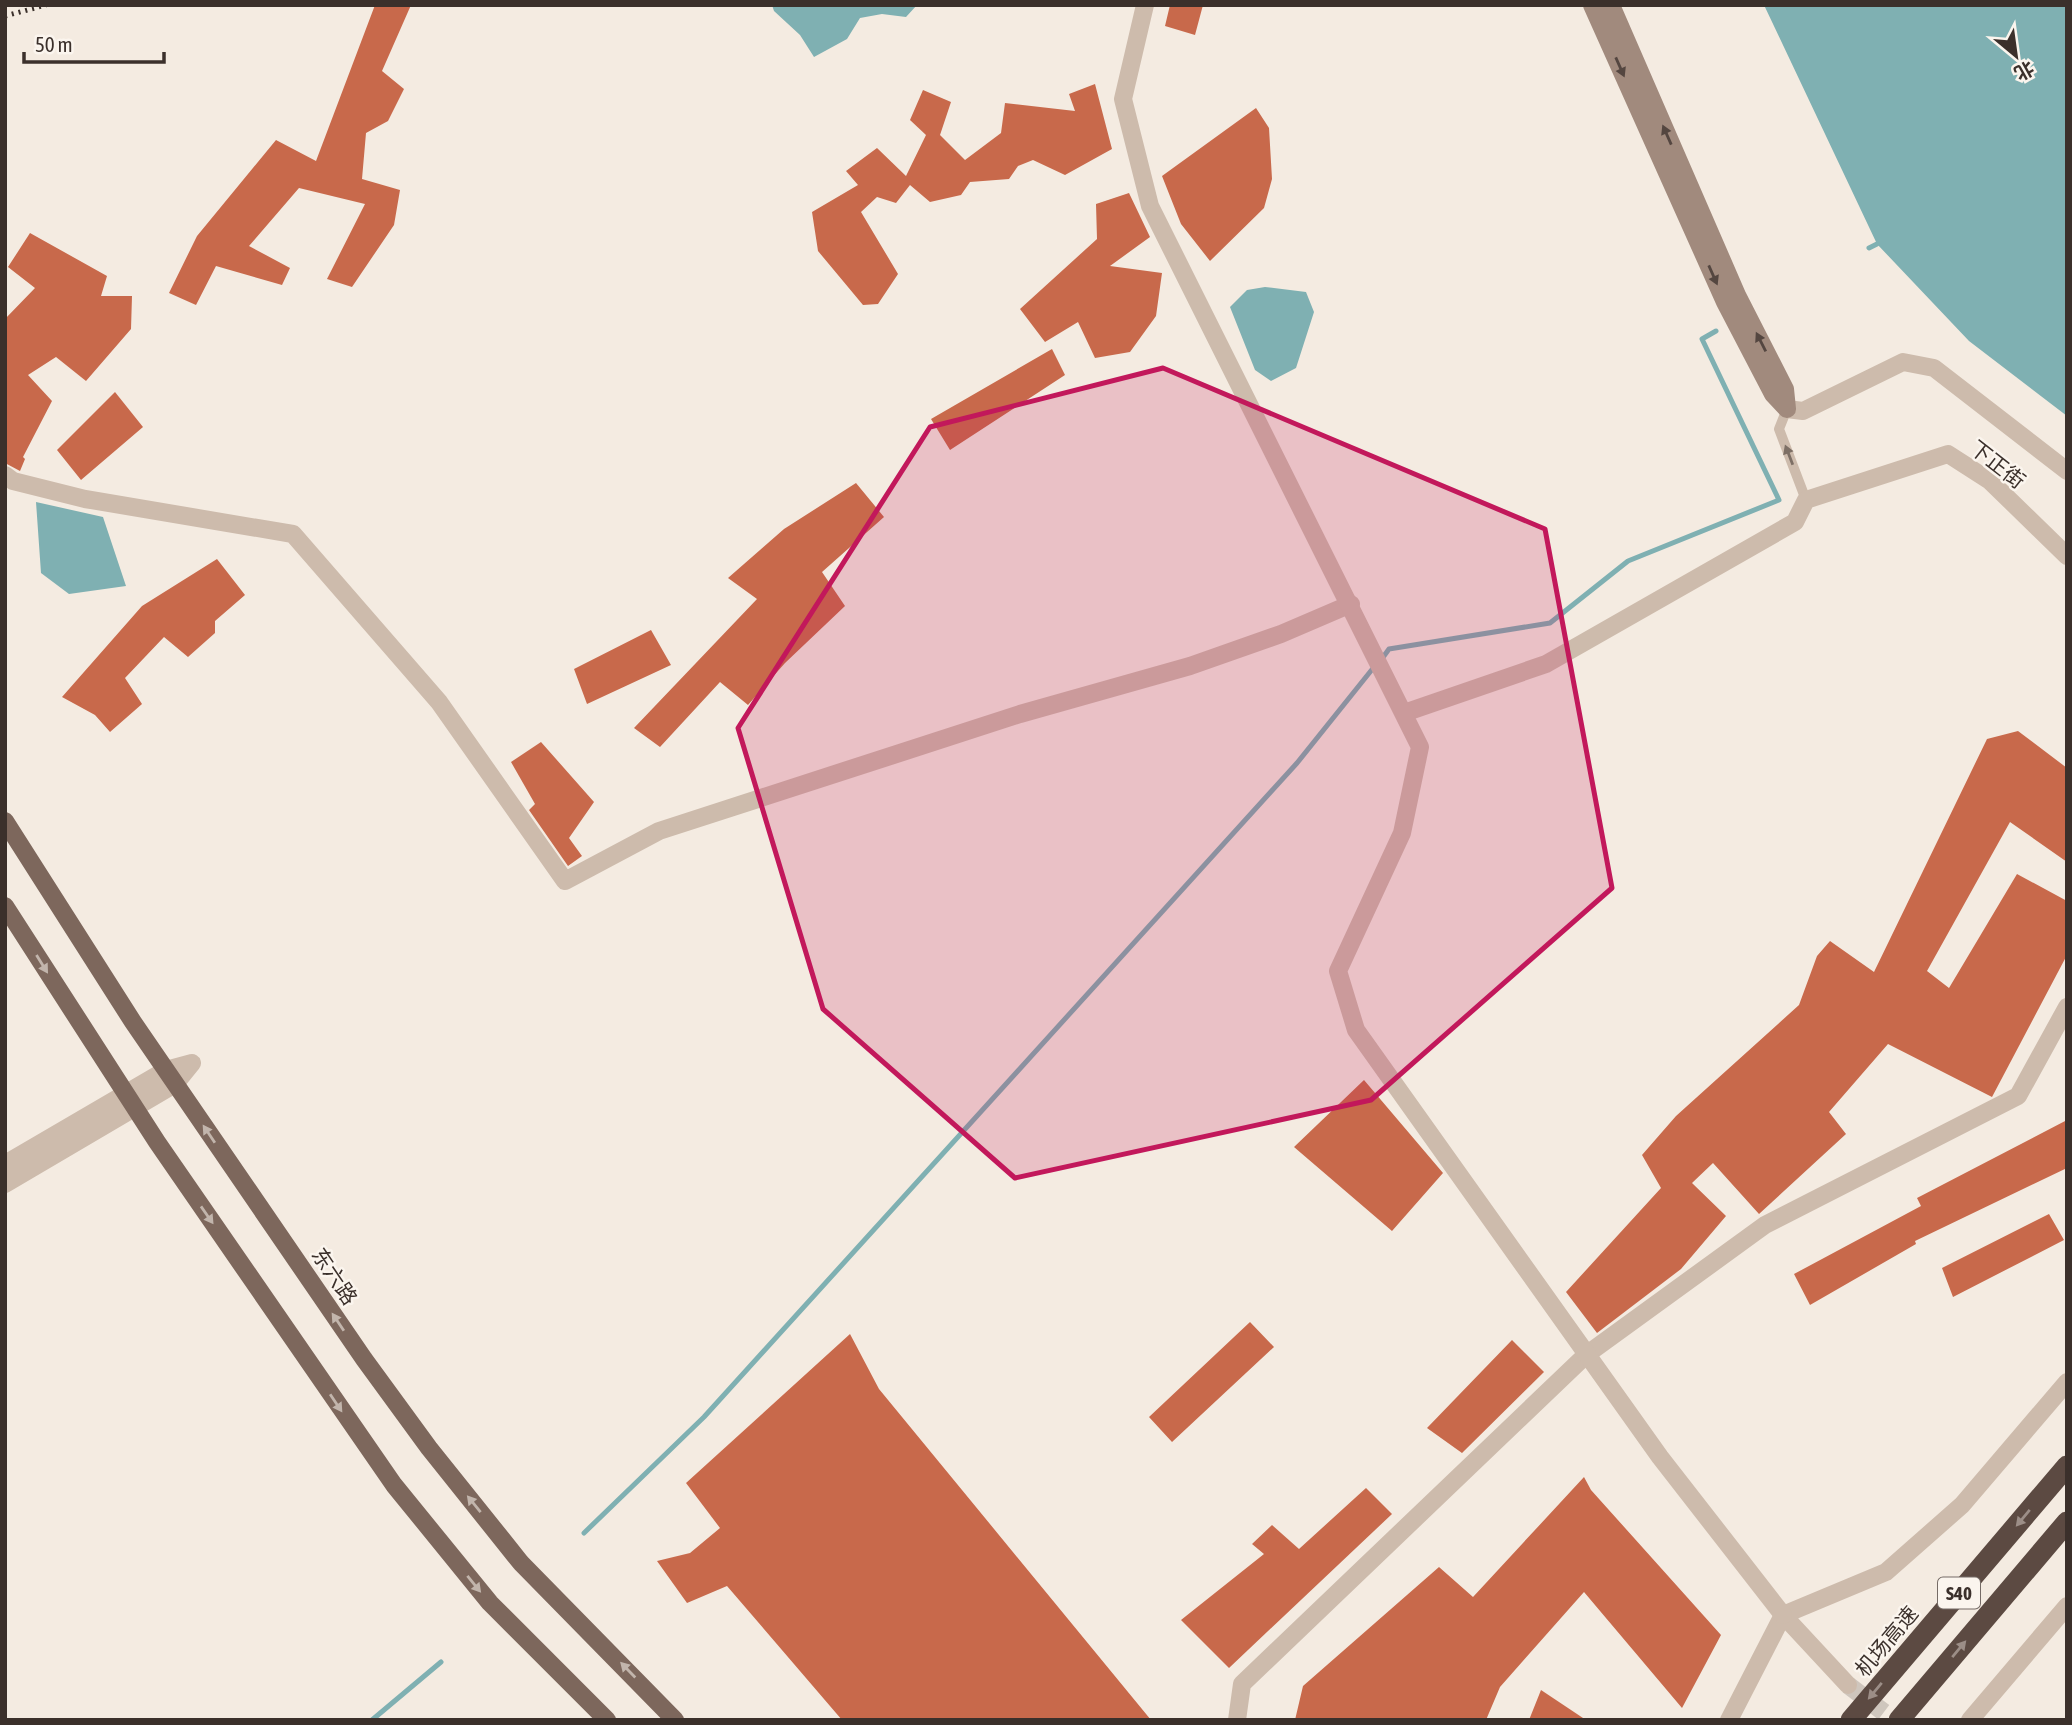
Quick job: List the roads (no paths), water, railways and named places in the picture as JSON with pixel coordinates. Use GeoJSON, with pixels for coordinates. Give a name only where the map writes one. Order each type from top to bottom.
{"type":"FeatureCollection","features":[{"type":"Feature","properties":{"kind":"highway","name":"机场高速"},"geometry":{"type":"LineString","coordinates":[[1851,1720],[2067,1466]]}},
{"type":"Feature","properties":{"kind":"highway","name":"S40"},"geometry":{"type":"LineString","coordinates":[[1899,1720],[2067,1522]]}},
{"type":"Feature","properties":{"kind":"main road"},"geometry":{"type":"LineString","coordinates":[[1592,5],[1725,302],[1773,394],[1787,410]]}},
{"type":"Feature","properties":{"kind":"main road"},"geometry":{"type":"LineString","coordinates":[[1611,5],[1737,295],[1785,389],[1787,410]]}},
{"type":"Feature","properties":{"kind":"main road","name":"东六路"},"geometry":{"type":"LineString","coordinates":[[5,821],[171,1077],[356,1348],[429,1448],[521,1563],[676,1720]]}},
{"type":"Feature","properties":{"kind":"main road"},"geometry":{"type":"LineString","coordinates":[[5,906],[130,1101],[394,1485],[490,1604],[607,1720]]}},
{"type":"Feature","properties":{"kind":"street"},"geometry":{"type":"LineString","coordinates":[[1145,5],[1123,99],[1150,206],[1351,604],[1420,747],[1402,833],[1338,971],[1356,1030],[1660,1457],[1783,1615],[1848,1685]]}},
{"type":"Feature","properties":{"kind":"street"},"geometry":{"type":"LineString","coordinates":[[1787,410],[1803,411],[1903,362],[1934,368],[2067,471]]}},
{"type":"Feature","properties":{"kind":"street","name":"下正街"},"geometry":{"type":"LineString","coordinates":[[1806,500],[1948,454],[1990,481],[2067,556]]}},
{"type":"Feature","properties":{"kind":"street"},"geometry":{"type":"LineString","coordinates":[[5,475],[13,481],[85,499],[293,534],[439,702],[565,881],[659,831],[1020,713],[1190,666],[1281,634],[1351,604]]}},
{"type":"Feature","properties":{"kind":"street"},"geometry":{"type":"LineString","coordinates":[[1404,713],[1546,664],[1794,522],[1806,500]]}},
{"type":"Feature","properties":{"kind":"street"},"geometry":{"type":"LineString","coordinates":[[1237,1720],[1242,1684],[1586,1355],[1765,1225],[2018,1096],[2067,1007]]}},
{"type":"Feature","properties":{"kind":"street"},"geometry":{"type":"LineString","coordinates":[[5,1184],[171,1077]]}},
{"type":"Feature","properties":{"kind":"street"},"geometry":{"type":"LineString","coordinates":[[5,1164],[130,1101]]}},
{"type":"Feature","properties":{"kind":"street"},"geometry":{"type":"LineString","coordinates":[[1728,1720],[1783,1615],[1886,1572],[1962,1505],[2067,1382]]}},
{"type":"Feature","properties":{"kind":"street"},"geometry":{"type":"LineString","coordinates":[[1970,1720],[2067,1606]]}},
{"type":"Feature","properties":{"kind":"lane"},"geometry":{"type":"LineString","coordinates":[[1787,410],[1779,429],[1806,500]]}},
{"type":"Feature","properties":{"kind":"water"},"geometry":{"type":"Polygon","coordinates":[[[772,5],[917,5],[906,17],[882,14],[860,18],[847,39],[814,57],[800,35],[774,11],[772,5]]]}},
{"type":"Feature","properties":{"kind":"water"},"geometry":{"type":"Polygon","coordinates":[[[1764,5],[2067,5],[2067,416],[1969,341],[1877,244],[1764,5]]]}},
{"type":"Feature","properties":{"kind":"water"},"geometry":{"type":"Polygon","coordinates":[[[1265,287],[1306,292],[1314,312],[1296,368],[1271,381],[1255,370],[1230,307],[1247,290],[1265,287]]]}},
{"type":"Feature","properties":{"kind":"water"},"geometry":{"type":"Polygon","coordinates":[[[36,502],[103,517],[126,586],[69,594],[41,573],[36,502]]]}},
{"type":"Feature","properties":{"kind":"waterway"},"geometry":{"type":"LineString","coordinates":[[1869,248],[1877,244]]}},
{"type":"Feature","properties":{"kind":"waterway"},"geometry":{"type":"LineString","coordinates":[[1381,660],[1389,649],[1550,623],[1628,561],[1779,500],[1702,339],[1716,331]]}},
{"type":"Feature","properties":{"kind":"waterway"},"geometry":{"type":"LineString","coordinates":[[584,1533],[704,1417],[1297,763],[1374,667]]}},
{"type":"Feature","properties":{"kind":"waterway"},"geometry":{"type":"LineString","coordinates":[[372,1720],[441,1662]]}},
{"type":"Feature","properties":{"kind":"tunnel"},"geometry":{"type":"LineString","coordinates":[[1848,1685],[1894,1720]]}},
{"type":"Feature","properties":{"kind":"railway"},"geometry":{"type":"LineString","coordinates":[[5,16],[46,5]]}}]}
